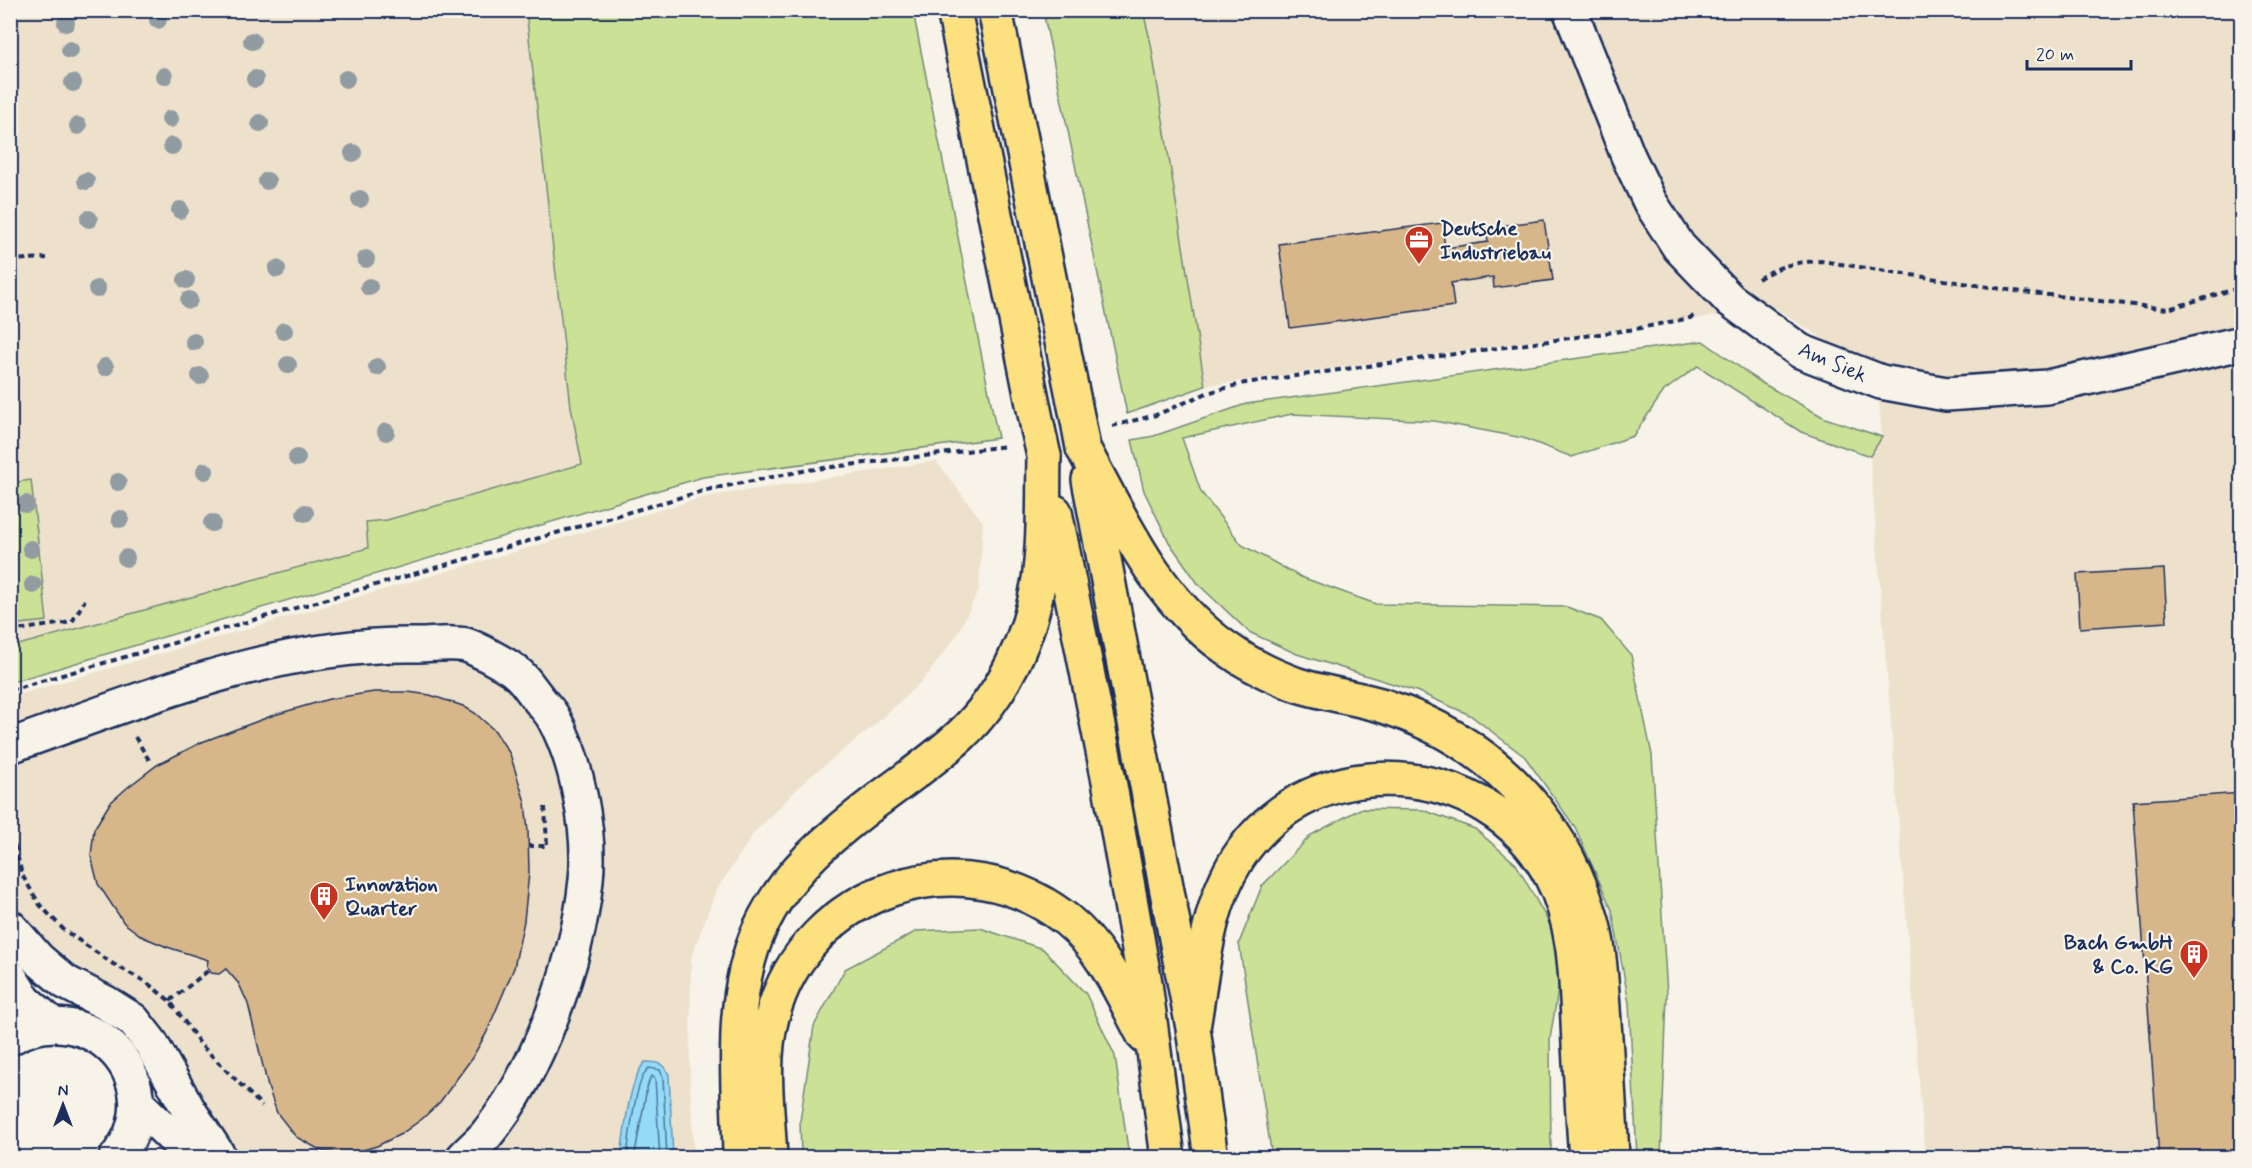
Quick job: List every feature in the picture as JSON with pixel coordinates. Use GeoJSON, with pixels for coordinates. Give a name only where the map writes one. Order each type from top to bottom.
{"type":"FeatureCollection","features":[{"type":"Feature","properties":{"kind":"highway"},"geometry":{"type":"LineString","coordinates":[[954,10],[1032,443],[1110,786],[1145,983],[1168,1158]]}},
{"type":"Feature","properties":{"kind":"highway"},"geometry":{"type":"LineString","coordinates":[[995,10],[1089,432],[1193,1028],[1211,1158]]}},
{"type":"Feature","properties":{"kind":"highway"},"geometry":{"type":"LineString","coordinates":[[1089,432],[1123,522],[1158,581],[1196,625],[1226,649],[1259,669],[1295,684],[1383,706],[1418,718],[1452,736],[1484,757],[1512,781],[1538,810],[1560,842],[1577,877],[1590,913],[1598,951],[1612,1158]]}},
{"type":"Feature","properties":{"kind":"highway"},"geometry":{"type":"LineString","coordinates":[[740,1158],[739,1015],[745,976],[760,929],[790,878],[810,855],[832,835],[962,734],[1000,687],[1022,643],[1034,606],[1040,577],[1032,443]]}},
{"type":"Feature","properties":{"kind":"highway"},"geometry":{"type":"LineString","coordinates":[[1193,1028],[1214,910],[1224,883],[1258,834],[1280,815],[1305,799],[1332,788],[1361,781],[1390,778],[1420,781],[1447,788],[1497,813],[1518,831],[1536,852],[1551,876],[1562,902],[1569,929],[1578,989],[1586,1158]]}},
{"type":"Feature","properties":{"kind":"highway"},"geometry":{"type":"LineString","coordinates":[[770,1158],[767,1045],[772,1017],[785,982],[810,943],[830,923],[853,906],[878,893],[904,884],[932,879],[981,881],[1018,891],[1044,903],[1088,940],[1106,963],[1154,1057]]}},
{"type":"Feature","properties":{"kind":"street","name":"Am Siek"},"geometry":{"type":"LineString","coordinates":[[1570,10],[1628,156],[1650,202],[1679,247],[1729,299],[1800,351],[1881,382],[1946,394],[2047,387],[2241,343]]}},
{"type":"Feature","properties":{"kind":"street"},"geometry":{"type":"LineString","coordinates":[[10,746],[170,689],[254,666],[329,651],[400,644],[466,645],[518,673],[554,718],[570,758],[582,809],[586,845],[586,879],[565,978],[547,1030],[519,1085],[486,1135],[463,1158]]}},
{"type":"Feature","properties":{"kind":"street"},"geometry":{"type":"LineString","coordinates":[[10,927],[38,959],[65,982],[106,1002],[133,1020],[151,1043],[190,1112],[220,1158]]}},
{"type":"Feature","properties":{"kind":"street"},"geometry":{"type":"LineString","coordinates":[[10,977],[25,1001],[52,1024]]}},
{"type":"Feature","properties":{"kind":"street"},"geometry":{"type":"LineString","coordinates":[[10,1038],[37,1026],[71,1025],[104,1040],[118,1053],[128,1068],[137,1103],[130,1136],[116,1158]]}},
{"type":"Feature","properties":{"kind":"street"},"geometry":{"type":"LineString","coordinates":[[137,1103],[194,1158]]}},
{"type":"Feature","properties":{"kind":"path"},"geometry":{"type":"LineString","coordinates":[[10,260],[47,258]]}},
{"type":"Feature","properties":{"kind":"path"},"geometry":{"type":"LineString","coordinates":[[1089,432],[1156,415],[1208,393],[1245,383],[1635,329],[1690,318],[1729,299],[1777,267],[1799,262],[1821,261],[2015,291],[2168,309],[2241,287]]}},
{"type":"Feature","properties":{"kind":"path"},"geometry":{"type":"LineString","coordinates":[[10,690],[706,490],[808,470],[1032,443]]}},
{"type":"Feature","properties":{"kind":"path"},"geometry":{"type":"LineString","coordinates":[[10,631],[72,622],[85,600]]}},
{"type":"Feature","properties":{"kind":"path"},"geometry":{"type":"LineString","coordinates":[[143,749],[149,760]]}},
{"type":"Feature","properties":{"kind":"path"},"geometry":{"type":"LineString","coordinates":[[10,825],[22,875],[40,905],[64,930],[113,964],[146,982],[170,1001],[201,1045],[262,1106]]}},
{"type":"Feature","properties":{"kind":"path"},"geometry":{"type":"LineString","coordinates":[[528,846],[547,846],[547,836]]}},
{"type":"Feature","properties":{"kind":"path"},"geometry":{"type":"LineString","coordinates":[[170,1001],[209,970]]}},
{"type":"Feature","properties":{"kind":"shaded area"},"geometry":{"type":"Polygon","coordinates":[[[11,11],[789,11],[772,413],[692,480],[11,682],[11,11]]]}},
{"type":"Feature","properties":{"kind":"shaded area"},"geometry":{"type":"Polygon","coordinates":[[[1143,11],[2241,11],[2241,1157],[1925,1157],[1870,456],[1882,437],[1876,364],[1825,340],[1775,308],[1205,386],[1151,44],[1143,11]]]}},
{"type":"Feature","properties":{"kind":"shaded area"},"geometry":{"type":"Polygon","coordinates":[[[936,461],[983,522],[979,590],[957,635],[925,678],[877,723],[806,780],[754,833],[716,891],[691,958],[690,1081],[694,1157],[239,1157],[88,975],[37,933],[20,913],[11,896],[10,697],[705,497],[936,461]]]}},
{"type":"Feature","properties":{"kind":"green space"},"geometry":{"type":"Polygon","coordinates":[[[526,11],[913,11],[998,438],[703,477],[12,682],[11,647],[368,548],[366,522],[387,520],[582,464],[571,407],[526,11]]]}},
{"type":"Feature","properties":{"kind":"green space"},"geometry":{"type":"Polygon","coordinates":[[[1043,11],[1143,11],[1151,44],[1205,386],[1127,414],[1043,11]]]}},
{"type":"Feature","properties":{"kind":"green space"},"geometry":{"type":"Polygon","coordinates":[[[1703,341],[1762,383],[1825,418],[1882,437],[1870,456],[1801,432],[1698,366],[1664,391],[1633,436],[1572,457],[1523,438],[1434,421],[1292,414],[1182,438],[1201,492],[1242,545],[1301,577],[1376,604],[1567,607],[1601,620],[1631,655],[1652,755],[1667,995],[1661,1157],[1637,1157],[1629,1003],[1612,910],[1575,827],[1525,757],[1470,715],[1416,691],[1297,654],[1249,632],[1199,585],[1169,542],[1144,491],[1132,440],[1154,436],[1246,404],[1703,341]]]}},
{"type":"Feature","properties":{"kind":"green space"},"geometry":{"type":"Polygon","coordinates":[[[31,480],[47,621],[11,625],[11,483],[31,480]]]}},
{"type":"Feature","properties":{"kind":"green space"},"geometry":{"type":"Polygon","coordinates":[[[1360,809],[1423,810],[1475,829],[1516,864],[1553,930],[1560,978],[1550,1039],[1551,1157],[1272,1157],[1239,943],[1262,886],[1311,835],[1360,809]]]}},
{"type":"Feature","properties":{"kind":"green space"},"geometry":{"type":"Polygon","coordinates":[[[980,928],[1043,949],[1086,994],[1115,1056],[1129,1157],[801,1157],[800,1121],[814,1026],[845,969],[917,931],[980,928]]]}},
{"type":"Feature","properties":{"kind":"water"},"geometry":{"type":"Polygon","coordinates":[[[645,1062],[660,1064],[669,1075],[673,1157],[621,1157],[631,1093],[639,1070],[645,1062]]]}},
{"type":"Feature","properties":{"kind":"building"},"geometry":{"type":"Polygon","coordinates":[[[1544,220],[1553,280],[1494,288],[1493,277],[1451,283],[1454,306],[1290,328],[1279,244],[1442,223],[1445,248],[1488,242],[1486,228],[1544,220]]]}},
{"type":"Feature","properties":{"kind":"building"},"geometry":{"type":"Polygon","coordinates":[[[2164,569],[2167,622],[2080,628],[2077,574],[2164,569]]]}},
{"type":"Feature","properties":{"kind":"building","name":"Innovation Quarter"},"geometry":{"type":"Polygon","coordinates":[[[374,692],[408,692],[430,695],[463,706],[475,713],[495,731],[510,754],[525,802],[529,873],[524,921],[514,968],[486,1034],[472,1058],[440,1102],[401,1134],[377,1146],[353,1153],[337,1153],[322,1151],[296,1137],[277,1113],[268,1087],[248,1004],[239,984],[226,969],[219,974],[211,973],[207,967],[208,960],[143,937],[124,923],[98,884],[91,856],[94,829],[110,803],[157,765],[202,742],[274,715],[329,699],[374,692]]]}},
{"type":"Feature","properties":{"kind":"building","name":"Bach GmbH & Co. KG"},"geometry":{"type":"Polygon","coordinates":[[[2242,793],[2242,1158],[2159,1158],[2133,801],[2242,793]]]}},
{"type":"Feature","properties":{"kind":"place","name":"Deutsche Industriebau"},"geometry":{"type":"Point","coordinates":[1419,266]}},
{"type":"Feature","properties":{"kind":"place","name":"Innovation Quarter"},"geometry":{"type":"Point","coordinates":[324,922]}},
{"type":"Feature","properties":{"kind":"place","name":"Bach GmbH & Co. KG"},"geometry":{"type":"Point","coordinates":[2194,980]}}]}
